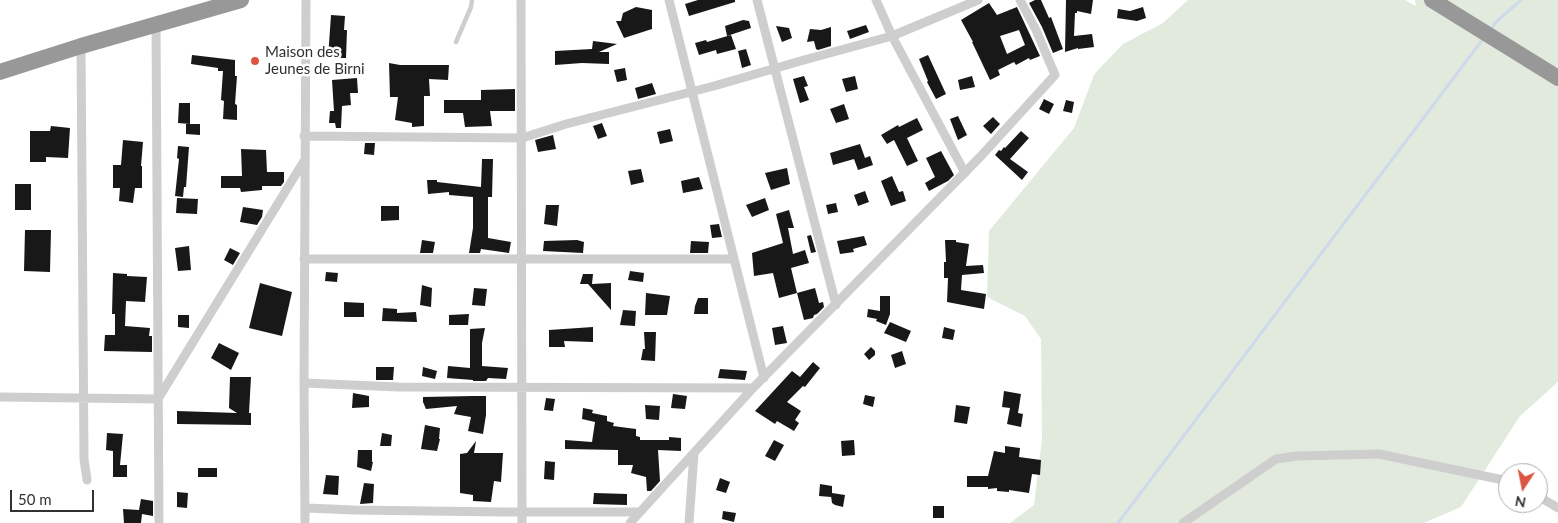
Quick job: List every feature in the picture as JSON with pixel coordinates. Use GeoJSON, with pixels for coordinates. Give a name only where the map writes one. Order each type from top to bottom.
{"type":"FeatureCollection","features":[{"type":"Feature","properties":{"kind":"highway"},"geometry":{"type":"LineString","coordinates":[[0,72],[81,46],[241,0]]}},
{"type":"Feature","properties":{"kind":"highway"},"geometry":{"type":"LineString","coordinates":[[1432,0],[1558,78]]}},
{"type":"Feature","properties":{"kind":"street"},"geometry":{"type":"LineString","coordinates":[[305,523],[304,136],[306,0]]}},
{"type":"Feature","properties":{"kind":"street"},"geometry":{"type":"LineString","coordinates":[[521,0],[522,523]]}},
{"type":"Feature","properties":{"kind":"street"},"geometry":{"type":"LineString","coordinates":[[669,0],[764,378]]}},
{"type":"Feature","properties":{"kind":"street"},"geometry":{"type":"LineString","coordinates":[[757,0],[836,305]]}},
{"type":"Feature","properties":{"kind":"street"},"geometry":{"type":"LineString","coordinates":[[876,0],[892,36],[965,173]]}},
{"type":"Feature","properties":{"kind":"street"},"geometry":{"type":"LineString","coordinates":[[304,136],[522,138],[566,124],[691,92],[892,36],[978,0]]}},
{"type":"Feature","properties":{"kind":"street"},"geometry":{"type":"LineString","coordinates":[[630,523],[753,388],[965,173],[1055,75],[1036,30],[1020,0]]}},
{"type":"Feature","properties":{"kind":"street"},"geometry":{"type":"LineString","coordinates":[[156,24],[159,523]]}},
{"type":"Feature","properties":{"kind":"street"},"geometry":{"type":"LineString","coordinates":[[81,46],[84,459],[86,480]]}},
{"type":"Feature","properties":{"kind":"street"},"geometry":{"type":"LineString","coordinates":[[158,399],[304,160]]}},
{"type":"Feature","properties":{"kind":"street"},"geometry":{"type":"LineString","coordinates":[[304,259],[733,259]]}},
{"type":"Feature","properties":{"kind":"street"},"geometry":{"type":"LineString","coordinates":[[304,383],[354,386],[521,388],[753,388]]}},
{"type":"Feature","properties":{"kind":"street"},"geometry":{"type":"LineString","coordinates":[[0,397],[158,399]]}},
{"type":"Feature","properties":{"kind":"street"},"geometry":{"type":"LineString","coordinates":[[689,523],[694,453]]}},
{"type":"Feature","properties":{"kind":"street"},"geometry":{"type":"LineString","coordinates":[[1183,523],[1276,459],[1297,456],[1379,454],[1498,479]]}},
{"type":"Feature","properties":{"kind":"street"},"geometry":{"type":"LineString","coordinates":[[306,508],[640,512]]}},
{"type":"Feature","properties":{"kind":"lane"},"geometry":{"type":"LineString","coordinates":[[456,42],[471,8],[472,0]]}},
{"type":"Feature","properties":{"kind":"shaded area"},"geometry":{"type":"Polygon","coordinates":[[[1188,0],[1405,0],[1416,6],[1415,0],[1558,0],[1558,382],[1520,416],[1461,507],[1424,523],[1010,523],[1034,505],[1042,439],[1041,339],[1025,316],[987,297],[989,231],[1074,128],[1094,75],[1099,69],[1123,44],[1163,23],[1188,0]]]}},
{"type":"Feature","properties":{"kind":"building"},"geometry":{"type":"Polygon","coordinates":[[[698,0],[735,0],[735,2],[689,16],[685,4],[698,0]]]}},
{"type":"Feature","properties":{"kind":"building"},"geometry":{"type":"Polygon","coordinates":[[[1041,0],[1049,18],[1051,17],[1063,49],[1053,53],[1029,3],[1041,0]]]}},
{"type":"Feature","properties":{"kind":"building"},"geometry":{"type":"Polygon","coordinates":[[[1066,0],[1093,0],[1091,14],[1077,11],[1075,13],[1074,36],[1092,34],[1094,47],[1078,48],[1065,52],[1066,0]]]}},
{"type":"Feature","properties":{"kind":"building"},"geometry":{"type":"Polygon","coordinates":[[[989,3],[997,15],[1017,7],[1040,56],[1030,60],[1029,58],[1016,65],[1014,62],[998,70],[1000,75],[990,80],[961,20],[989,3]],[[1019,30],[1000,36],[1007,54],[1025,45],[1019,30]]]}},
{"type":"Feature","properties":{"kind":"building"},"geometry":{"type":"Polygon","coordinates":[[[636,7],[652,10],[652,29],[624,38],[616,21],[621,21],[623,13],[636,7]]]}},
{"type":"Feature","properties":{"kind":"building"},"geometry":{"type":"Polygon","coordinates":[[[1143,7],[1146,18],[1137,21],[1117,18],[1118,9],[1130,11],[1143,7]]]}},
{"type":"Feature","properties":{"kind":"building"},"geometry":{"type":"Polygon","coordinates":[[[331,15],[345,16],[344,30],[347,30],[346,58],[328,58],[331,15]]]}},
{"type":"Feature","properties":{"kind":"building"},"geometry":{"type":"Polygon","coordinates":[[[743,20],[749,21],[751,28],[727,36],[725,26],[743,20]]]}},
{"type":"Feature","properties":{"kind":"building"},"geometry":{"type":"Polygon","coordinates":[[[866,25],[869,32],[850,39],[847,31],[866,25]]]}},
{"type":"Feature","properties":{"kind":"building"},"geometry":{"type":"Polygon","coordinates":[[[776,26],[789,28],[792,38],[782,42],[776,26]]]}},
{"type":"Feature","properties":{"kind":"building"},"geometry":{"type":"Polygon","coordinates":[[[831,27],[831,46],[818,50],[814,41],[807,42],[810,29],[821,30],[831,27]]]}},
{"type":"Feature","properties":{"kind":"building"},"geometry":{"type":"Polygon","coordinates":[[[731,35],[736,49],[717,54],[716,50],[699,55],[695,43],[706,40],[707,42],[731,35]]]}},
{"type":"Feature","properties":{"kind":"building"},"geometry":{"type":"Polygon","coordinates":[[[593,41],[617,44],[599,52],[609,52],[609,64],[555,65],[555,51],[592,49],[593,41]]]}},
{"type":"Feature","properties":{"kind":"building"},"geometry":{"type":"Polygon","coordinates":[[[746,49],[751,65],[742,68],[738,51],[746,49]]]}},
{"type":"Feature","properties":{"kind":"building"},"geometry":{"type":"Polygon","coordinates":[[[192,55],[235,60],[237,120],[223,119],[224,101],[221,100],[223,71],[218,71],[218,68],[191,64],[192,55]]]}},
{"type":"Feature","properties":{"kind":"building"},"geometry":{"type":"Polygon","coordinates":[[[928,55],[946,94],[936,99],[927,82],[919,59],[928,55]]]}},
{"type":"Feature","properties":{"kind":"building"},"geometry":{"type":"Polygon","coordinates":[[[389,63],[400,65],[449,65],[448,80],[429,79],[430,96],[424,96],[424,126],[412,127],[412,123],[395,120],[398,97],[390,97],[389,63]]]}},
{"type":"Feature","properties":{"kind":"building"},"geometry":{"type":"Polygon","coordinates":[[[625,68],[627,80],[617,82],[614,70],[625,68]]]}},
{"type":"Feature","properties":{"kind":"building"},"geometry":{"type":"Polygon","coordinates":[[[804,76],[808,86],[804,87],[809,100],[800,103],[793,79],[804,76]]]}},
{"type":"Feature","properties":{"kind":"building"},"geometry":{"type":"Polygon","coordinates":[[[855,76],[858,89],[846,92],[842,79],[855,76]]]}},
{"type":"Feature","properties":{"kind":"building"},"geometry":{"type":"Polygon","coordinates":[[[972,76],[975,87],[960,90],[958,80],[972,76]]]}},
{"type":"Feature","properties":{"kind":"building"},"geometry":{"type":"Polygon","coordinates":[[[357,78],[358,93],[350,93],[351,105],[342,106],[341,128],[336,128],[335,123],[329,123],[330,111],[334,111],[332,80],[357,78]]]}},
{"type":"Feature","properties":{"kind":"building"},"geometry":{"type":"Polygon","coordinates":[[[652,83],[656,94],[638,99],[635,88],[652,83]]]}},
{"type":"Feature","properties":{"kind":"building"},"geometry":{"type":"Polygon","coordinates":[[[515,89],[515,111],[490,111],[492,126],[465,127],[463,113],[444,113],[444,100],[481,100],[481,90],[515,89]]]}},
{"type":"Feature","properties":{"kind":"building"},"geometry":{"type":"Polygon","coordinates":[[[1044,99],[1054,104],[1049,114],[1039,109],[1044,99]]]}},
{"type":"Feature","properties":{"kind":"building"},"geometry":{"type":"Polygon","coordinates":[[[1066,100],[1074,102],[1072,113],[1063,111],[1066,100]]]}},
{"type":"Feature","properties":{"kind":"building"},"geometry":{"type":"Polygon","coordinates":[[[179,103],[190,103],[190,124],[178,123],[179,103]]]}},
{"type":"Feature","properties":{"kind":"building"},"geometry":{"type":"Polygon","coordinates":[[[844,104],[849,119],[836,123],[830,109],[844,104]]]}},
{"type":"Feature","properties":{"kind":"building"},"geometry":{"type":"Polygon","coordinates":[[[958,116],[967,135],[958,140],[950,119],[958,116]]]}},
{"type":"Feature","properties":{"kind":"building"},"geometry":{"type":"Polygon","coordinates":[[[993,117],[1000,124],[991,134],[983,126],[993,117]]]}},
{"type":"Feature","properties":{"kind":"building"},"geometry":{"type":"Polygon","coordinates":[[[917,118],[923,130],[907,138],[918,161],[907,166],[894,140],[887,144],[881,135],[898,125],[899,127],[917,118]]]}},
{"type":"Feature","properties":{"kind":"building"},"geometry":{"type":"Polygon","coordinates":[[[602,123],[607,136],[598,139],[593,126],[602,123]]]}},
{"type":"Feature","properties":{"kind":"building"},"geometry":{"type":"Polygon","coordinates":[[[186,124],[200,124],[200,135],[186,134],[186,124]]]}},
{"type":"Feature","properties":{"kind":"building"},"geometry":{"type":"Polygon","coordinates":[[[51,126],[70,128],[68,158],[46,157],[46,162],[30,162],[30,131],[50,131],[51,126]]]}},
{"type":"Feature","properties":{"kind":"building"},"geometry":{"type":"Polygon","coordinates":[[[670,129],[673,141],[660,144],[657,132],[670,129]]]}},
{"type":"Feature","properties":{"kind":"building"},"geometry":{"type":"Polygon","coordinates":[[[1021,131],[1029,138],[1010,159],[1028,172],[1022,180],[995,155],[999,150],[1001,151],[1005,148],[1021,131]]]}},
{"type":"Feature","properties":{"kind":"building"},"geometry":{"type":"Polygon","coordinates":[[[553,135],[556,149],[538,152],[535,140],[553,135]]]}},
{"type":"Feature","properties":{"kind":"building"},"geometry":{"type":"Polygon","coordinates":[[[123,140],[143,142],[142,188],[135,188],[133,203],[119,201],[120,188],[113,188],[113,165],[121,165],[123,140]]]}},
{"type":"Feature","properties":{"kind":"building"},"geometry":{"type":"Polygon","coordinates":[[[365,143],[375,143],[374,155],[364,154],[365,143]]]}},
{"type":"Feature","properties":{"kind":"building"},"geometry":{"type":"Polygon","coordinates":[[[860,144],[865,158],[870,156],[873,165],[858,170],[854,159],[833,165],[830,153],[860,144]]]}},
{"type":"Feature","properties":{"kind":"building"},"geometry":{"type":"Polygon","coordinates":[[[178,146],[189,147],[186,187],[184,187],[183,197],[175,196],[179,159],[177,158],[178,146]]]}},
{"type":"Feature","properties":{"kind":"building"},"geometry":{"type":"Polygon","coordinates":[[[241,149],[266,150],[267,172],[284,172],[284,182],[281,186],[262,186],[262,190],[241,192],[240,188],[221,188],[221,176],[242,176],[241,149]]]}},
{"type":"Feature","properties":{"kind":"building"},"geometry":{"type":"Polygon","coordinates":[[[941,151],[954,175],[948,181],[929,191],[925,183],[935,177],[926,158],[941,151]]]}},
{"type":"Feature","properties":{"kind":"building"},"geometry":{"type":"Polygon","coordinates":[[[482,159],[493,159],[492,197],[488,197],[488,238],[511,242],[509,253],[481,249],[480,253],[469,253],[473,228],[473,197],[449,195],[449,192],[428,194],[427,180],[481,187],[482,159]]]}},
{"type":"Feature","properties":{"kind":"building"},"geometry":{"type":"Polygon","coordinates":[[[787,168],[790,184],[771,190],[765,173],[787,168]]]}},
{"type":"Feature","properties":{"kind":"building"},"geometry":{"type":"Polygon","coordinates":[[[641,169],[644,182],[631,185],[628,171],[641,169]]]}},
{"type":"Feature","properties":{"kind":"building"},"geometry":{"type":"Polygon","coordinates":[[[892,176],[899,192],[903,191],[906,201],[891,206],[881,181],[892,176]]]}},
{"type":"Feature","properties":{"kind":"building"},"geometry":{"type":"Polygon","coordinates":[[[699,177],[703,189],[683,193],[681,181],[699,177]]]}},
{"type":"Feature","properties":{"kind":"building"},"geometry":{"type":"Polygon","coordinates":[[[15,184],[31,184],[31,210],[15,210],[15,184]]]}},
{"type":"Feature","properties":{"kind":"building"},"geometry":{"type":"Polygon","coordinates":[[[865,191],[869,202],[858,206],[854,195],[865,191]]]}},
{"type":"Feature","properties":{"kind":"building"},"geometry":{"type":"Polygon","coordinates":[[[177,198],[198,199],[197,214],[176,213],[177,198]]]}},
{"type":"Feature","properties":{"kind":"building"},"geometry":{"type":"Polygon","coordinates":[[[765,198],[769,210],[752,217],[746,205],[765,198]]]}},
{"type":"Feature","properties":{"kind":"building"},"geometry":{"type":"Polygon","coordinates":[[[836,203],[838,212],[828,214],[826,205],[836,203]]]}},
{"type":"Feature","properties":{"kind":"building"},"geometry":{"type":"Polygon","coordinates":[[[546,205],[559,205],[557,226],[544,224],[546,205]]]}},
{"type":"Feature","properties":{"kind":"building"},"geometry":{"type":"Polygon","coordinates":[[[381,206],[399,206],[399,220],[381,221],[381,206]]]}},
{"type":"Feature","properties":{"kind":"building"},"geometry":{"type":"Polygon","coordinates":[[[243,207],[263,210],[262,217],[257,225],[240,222],[243,207]]]}},
{"type":"Feature","properties":{"kind":"building"},"geometry":{"type":"Polygon","coordinates":[[[789,210],[794,228],[788,228],[793,254],[805,250],[809,263],[791,268],[797,293],[779,298],[773,273],[754,276],[752,253],[783,243],[776,214],[789,210]]]}},
{"type":"Feature","properties":{"kind":"building"},"geometry":{"type":"Polygon","coordinates":[[[719,224],[722,237],[712,238],[710,225],[719,224]]]}},
{"type":"Feature","properties":{"kind":"building"},"geometry":{"type":"Polygon","coordinates":[[[25,230],[51,230],[50,272],[24,271],[25,230]]]}},
{"type":"Feature","properties":{"kind":"building"},"geometry":{"type":"Polygon","coordinates":[[[811,235],[816,252],[811,253],[807,236],[811,235]]]}},
{"type":"Feature","properties":{"kind":"building"},"geometry":{"type":"Polygon","coordinates":[[[864,236],[867,245],[853,249],[854,252],[840,254],[837,241],[864,236]]]}},
{"type":"Feature","properties":{"kind":"building"},"geometry":{"type":"Polygon","coordinates":[[[422,240],[435,242],[433,253],[420,253],[422,240]]]}},
{"type":"Feature","properties":{"kind":"building"},"geometry":{"type":"Polygon","coordinates":[[[577,240],[584,242],[583,253],[543,251],[544,241],[577,240]]]}},
{"type":"Feature","properties":{"kind":"building"},"geometry":{"type":"Polygon","coordinates":[[[945,240],[956,240],[956,242],[969,244],[966,266],[983,265],[984,273],[962,275],[961,290],[986,294],[984,309],[947,302],[948,278],[944,278],[944,262],[946,262],[945,240]]]}},
{"type":"Feature","properties":{"kind":"building"},"geometry":{"type":"Polygon","coordinates":[[[691,241],[709,242],[708,253],[690,253],[691,241]]]}},
{"type":"Feature","properties":{"kind":"building"},"geometry":{"type":"Polygon","coordinates":[[[189,246],[191,270],[178,271],[175,248],[189,246]]]}},
{"type":"Feature","properties":{"kind":"building"},"geometry":{"type":"Polygon","coordinates":[[[230,248],[240,253],[233,265],[224,260],[230,248]]]}},
{"type":"Feature","properties":{"kind":"building"},"geometry":{"type":"Polygon","coordinates":[[[630,271],[644,273],[643,282],[628,280],[630,271]]]}},
{"type":"Feature","properties":{"kind":"building"},"geometry":{"type":"Polygon","coordinates":[[[326,272],[338,273],[337,282],[325,281],[326,272]]]}},
{"type":"Feature","properties":{"kind":"building"},"geometry":{"type":"Polygon","coordinates":[[[113,273],[147,277],[145,302],[126,301],[125,326],[150,328],[149,336],[152,336],[152,352],[104,351],[105,335],[115,335],[115,314],[112,314],[113,273]]]}},
{"type":"Feature","properties":{"kind":"building"},"geometry":{"type":"Polygon","coordinates":[[[583,274],[593,274],[592,284],[611,283],[611,310],[588,284],[580,284],[583,274]]]}},
{"type":"Feature","properties":{"kind":"building"},"geometry":{"type":"Polygon","coordinates":[[[260,283],[292,292],[282,336],[249,328],[260,283]]]}},
{"type":"Feature","properties":{"kind":"building"},"geometry":{"type":"Polygon","coordinates":[[[422,285],[432,288],[431,307],[420,305],[422,285]]]}},
{"type":"Feature","properties":{"kind":"building"},"geometry":{"type":"Polygon","coordinates":[[[474,288],[487,289],[485,306],[472,305],[474,288]]]}},
{"type":"Feature","properties":{"kind":"building"},"geometry":{"type":"Polygon","coordinates":[[[815,288],[819,303],[823,302],[824,307],[813,318],[804,320],[797,293],[815,288]]]}},
{"type":"Feature","properties":{"kind":"building"},"geometry":{"type":"Polygon","coordinates":[[[646,293],[670,296],[667,315],[645,315],[646,293]]]}},
{"type":"Feature","properties":{"kind":"building"},"geometry":{"type":"Polygon","coordinates":[[[880,296],[890,296],[890,314],[886,325],[876,321],[877,319],[867,317],[868,309],[880,311],[880,296]]]}},
{"type":"Feature","properties":{"kind":"building"},"geometry":{"type":"Polygon","coordinates":[[[698,298],[708,298],[708,314],[694,314],[698,298]]]}},
{"type":"Feature","properties":{"kind":"building"},"geometry":{"type":"Polygon","coordinates":[[[344,302],[364,303],[364,317],[344,317],[344,302]]]}},
{"type":"Feature","properties":{"kind":"building"},"geometry":{"type":"Polygon","coordinates":[[[383,308],[397,309],[397,313],[416,312],[417,322],[382,321],[383,308]]]}},
{"type":"Feature","properties":{"kind":"building"},"geometry":{"type":"Polygon","coordinates":[[[623,310],[636,311],[635,326],[620,325],[623,310]]]}},
{"type":"Feature","properties":{"kind":"building"},"geometry":{"type":"Polygon","coordinates":[[[469,314],[468,325],[449,325],[449,315],[469,314]]]}},
{"type":"Feature","properties":{"kind":"building"},"geometry":{"type":"Polygon","coordinates":[[[178,315],[189,315],[189,328],[178,327],[178,315]]]}},
{"type":"Feature","properties":{"kind":"building"},"geometry":{"type":"Polygon","coordinates":[[[890,322],[911,331],[906,342],[884,333],[890,322]]]}},
{"type":"Feature","properties":{"kind":"building"},"geometry":{"type":"Polygon","coordinates":[[[783,326],[787,343],[775,345],[772,328],[783,326]]]}},
{"type":"Feature","properties":{"kind":"building"},"geometry":{"type":"Polygon","coordinates":[[[593,327],[593,342],[564,341],[565,347],[549,347],[549,330],[593,327]]]}},
{"type":"Feature","properties":{"kind":"building"},"geometry":{"type":"Polygon","coordinates":[[[944,327],[955,330],[953,340],[942,338],[944,327]]]}},
{"type":"Feature","properties":{"kind":"building"},"geometry":{"type":"Polygon","coordinates":[[[485,328],[482,343],[482,366],[508,368],[506,379],[488,378],[486,381],[473,381],[447,378],[448,366],[470,368],[470,329],[485,328]]]}},
{"type":"Feature","properties":{"kind":"building"},"geometry":{"type":"Polygon","coordinates":[[[644,332],[656,332],[655,361],[641,360],[643,349],[645,349],[644,332]]]}},
{"type":"Feature","properties":{"kind":"building"},"geometry":{"type":"Polygon","coordinates":[[[219,343],[239,353],[231,370],[211,358],[219,343]]]}},
{"type":"Feature","properties":{"kind":"building"},"geometry":{"type":"Polygon","coordinates":[[[871,347],[875,351],[875,355],[869,360],[864,354],[871,347]]]}},
{"type":"Feature","properties":{"kind":"building"},"geometry":{"type":"Polygon","coordinates":[[[902,351],[906,364],[895,368],[891,355],[902,351]]]}},
{"type":"Feature","properties":{"kind":"building"},"geometry":{"type":"Polygon","coordinates":[[[813,362],[820,368],[805,387],[803,386],[787,402],[801,411],[795,420],[799,423],[794,431],[777,421],[775,424],[755,411],[792,371],[800,377],[813,362]]]}},
{"type":"Feature","properties":{"kind":"building"},"geometry":{"type":"Polygon","coordinates":[[[376,367],[394,367],[393,380],[376,380],[376,367]]]}},
{"type":"Feature","properties":{"kind":"building"},"geometry":{"type":"Polygon","coordinates":[[[423,367],[437,371],[435,379],[422,376],[423,367]]]}},
{"type":"Feature","properties":{"kind":"building"},"geometry":{"type":"Polygon","coordinates":[[[720,369],[747,371],[745,380],[718,378],[720,369]]]}},
{"type":"Feature","properties":{"kind":"building"},"geometry":{"type":"Polygon","coordinates":[[[230,377],[251,377],[249,413],[251,413],[251,425],[177,424],[177,411],[237,413],[229,408],[230,377]]]}},
{"type":"Feature","properties":{"kind":"building"},"geometry":{"type":"Polygon","coordinates":[[[1004,391],[1021,394],[1018,413],[1023,414],[1021,427],[1007,424],[1010,408],[1002,407],[1004,391]]]}},
{"type":"Feature","properties":{"kind":"building"},"geometry":{"type":"Polygon","coordinates":[[[353,393],[369,396],[369,407],[352,408],[353,393]]]}},
{"type":"Feature","properties":{"kind":"building"},"geometry":{"type":"Polygon","coordinates":[[[673,394],[687,396],[685,409],[671,408],[673,394]]]}},
{"type":"Feature","properties":{"kind":"building"},"geometry":{"type":"Polygon","coordinates":[[[865,395],[875,397],[873,407],[863,404],[865,395]]]}},
{"type":"Feature","properties":{"kind":"building"},"geometry":{"type":"Polygon","coordinates":[[[486,396],[483,434],[468,431],[471,417],[454,414],[457,406],[426,409],[423,402],[423,397],[486,396]]]}},
{"type":"Feature","properties":{"kind":"building"},"geometry":{"type":"Polygon","coordinates":[[[546,398],[555,399],[553,411],[544,410],[546,398]]]}},
{"type":"Feature","properties":{"kind":"building"},"geometry":{"type":"Polygon","coordinates":[[[645,405],[660,406],[659,420],[646,419],[645,405]]]}},
{"type":"Feature","properties":{"kind":"building"},"geometry":{"type":"Polygon","coordinates":[[[956,405],[970,407],[967,424],[954,422],[956,405]]]}},
{"type":"Feature","properties":{"kind":"building"},"geometry":{"type":"Polygon","coordinates":[[[583,408],[593,410],[592,413],[607,416],[607,421],[614,423],[613,426],[636,429],[636,436],[640,437],[640,440],[669,440],[669,437],[681,438],[681,451],[658,450],[660,481],[651,491],[647,491],[646,477],[631,473],[633,465],[618,465],[618,450],[565,449],[565,440],[592,442],[595,422],[582,419],[583,408]]]}},
{"type":"Feature","properties":{"kind":"building"},"geometry":{"type":"Polygon","coordinates":[[[425,425],[440,428],[437,451],[421,449],[425,425]]]}},
{"type":"Feature","properties":{"kind":"building"},"geometry":{"type":"Polygon","coordinates":[[[107,433],[123,434],[120,465],[127,465],[127,477],[113,477],[113,451],[106,450],[107,433]]]}},
{"type":"Feature","properties":{"kind":"building"},"geometry":{"type":"Polygon","coordinates":[[[382,433],[392,435],[391,446],[380,446],[382,433]]]}},
{"type":"Feature","properties":{"kind":"building"},"geometry":{"type":"Polygon","coordinates":[[[774,440],[784,445],[775,461],[765,456],[774,440]]]}},
{"type":"Feature","properties":{"kind":"building"},"geometry":{"type":"Polygon","coordinates":[[[854,440],[855,455],[842,456],[841,441],[854,440]]]}},
{"type":"Feature","properties":{"kind":"building"},"geometry":{"type":"Polygon","coordinates":[[[476,441],[474,453],[503,453],[501,482],[494,481],[491,502],[473,501],[473,495],[460,493],[460,454],[467,453],[476,441]]]}},
{"type":"Feature","properties":{"kind":"building"},"geometry":{"type":"Polygon","coordinates":[[[1005,446],[1020,448],[1019,457],[1041,460],[1040,475],[1032,474],[1029,493],[1009,490],[1009,492],[997,491],[997,488],[988,489],[988,487],[967,487],[967,476],[988,476],[994,451],[1005,453],[1005,446]]]}},
{"type":"Feature","properties":{"kind":"building"},"geometry":{"type":"Polygon","coordinates":[[[358,450],[372,450],[373,462],[371,471],[357,467],[358,450]]]}},
{"type":"Feature","properties":{"kind":"building"},"geometry":{"type":"Polygon","coordinates":[[[545,461],[555,462],[554,480],[544,479],[545,461]]]}},
{"type":"Feature","properties":{"kind":"building"},"geometry":{"type":"Polygon","coordinates":[[[198,468],[217,468],[217,477],[198,477],[198,468]]]}},
{"type":"Feature","properties":{"kind":"building"},"geometry":{"type":"Polygon","coordinates":[[[326,475],[339,476],[338,495],[323,494],[326,475]]]}},
{"type":"Feature","properties":{"kind":"building"},"geometry":{"type":"Polygon","coordinates":[[[720,478],[730,482],[726,493],[716,490],[720,478]]]}},
{"type":"Feature","properties":{"kind":"building"},"geometry":{"type":"Polygon","coordinates":[[[364,483],[374,484],[373,503],[360,504],[364,483]]]}},
{"type":"Feature","properties":{"kind":"building"},"geometry":{"type":"Polygon","coordinates":[[[820,484],[832,486],[832,493],[845,495],[843,507],[832,503],[831,496],[819,496],[820,484]]]}},
{"type":"Feature","properties":{"kind":"building"},"geometry":{"type":"Polygon","coordinates":[[[177,492],[188,493],[187,508],[177,507],[177,492]]]}},
{"type":"Feature","properties":{"kind":"building"},"geometry":{"type":"Polygon","coordinates":[[[594,493],[627,494],[627,505],[593,504],[594,493]]]}},
{"type":"Feature","properties":{"kind":"building"},"geometry":{"type":"Polygon","coordinates":[[[141,499],[153,501],[153,516],[142,514],[141,523],[124,523],[123,509],[139,510],[141,499]]]}},
{"type":"Feature","properties":{"kind":"building"},"geometry":{"type":"Polygon","coordinates":[[[933,506],[944,506],[944,518],[933,518],[933,506]]]}},
{"type":"Feature","properties":{"kind":"building"},"geometry":{"type":"Polygon","coordinates":[[[723,511],[736,513],[734,522],[722,519],[723,511]]]}},
{"type":"Feature","properties":{"kind":"waterway"},"geometry":{"type":"LineString","coordinates":[[1490,30],[1497,21],[1521,0]]}},
{"type":"Feature","properties":{"kind":"waterway"},"geometry":{"type":"LineString","coordinates":[[1118,523],[1483,39]]}},
{"type":"Feature","properties":{"kind":"place","name":"Maison des Jeunes de Birni"},"geometry":{"type":"Point","coordinates":[255,61]}}]}
